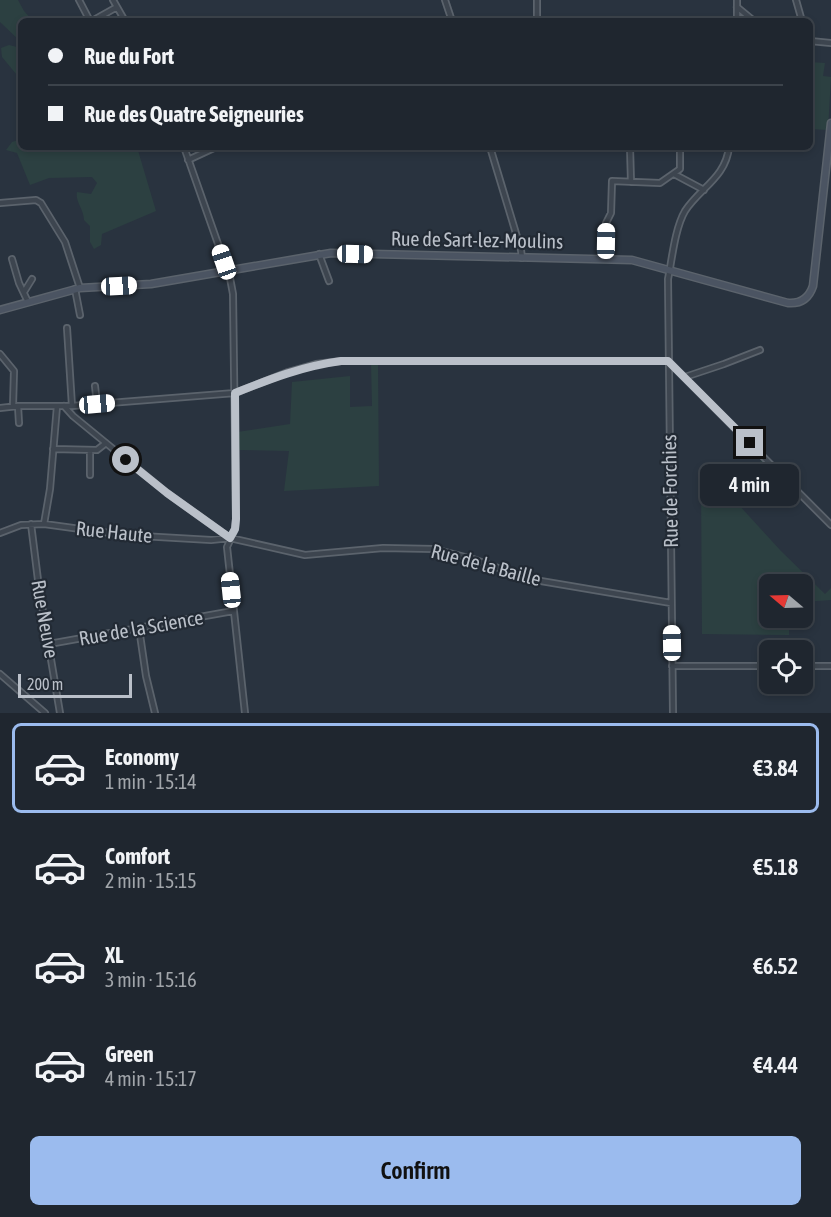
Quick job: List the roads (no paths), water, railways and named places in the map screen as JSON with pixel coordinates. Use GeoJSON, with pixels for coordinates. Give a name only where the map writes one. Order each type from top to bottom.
{"type":"FeatureCollection","features":[{"type":"Feature","properties":{"kind":"main road","name":"Rue de Sart-lez-Moulins"},"geometry":{"type":"LineString","coordinates":[[0,310],[78,289],[149,284],[319,254],[632,260],[789,304],[801,302],[809,295],[814,285],[831,123]]}},
{"type":"Feature","properties":{"kind":"street"},"geometry":{"type":"LineString","coordinates":[[79,0],[89,18]]}},
{"type":"Feature","properties":{"kind":"street"},"geometry":{"type":"LineString","coordinates":[[113,0],[123,18]]}},
{"type":"Feature","properties":{"kind":"street"},"geometry":{"type":"LineString","coordinates":[[445,0],[451,18]]}},
{"type":"Feature","properties":{"kind":"street"},"geometry":{"type":"LineString","coordinates":[[537,0],[537,18]]}},
{"type":"Feature","properties":{"kind":"street"},"geometry":{"type":"LineString","coordinates":[[737,0],[737,18]]}},
{"type":"Feature","properties":{"kind":"street"},"geometry":{"type":"LineString","coordinates":[[796,0],[801,18]]}},
{"type":"Feature","properties":{"kind":"street"},"geometry":{"type":"LineString","coordinates":[[97,18],[117,7]]}},
{"type":"Feature","properties":{"kind":"street"},"geometry":{"type":"LineString","coordinates":[[737,7],[750,18]]}},
{"type":"Feature","properties":{"kind":"street"},"geometry":{"type":"LineString","coordinates":[[813,41],[831,43]]}},
{"type":"Feature","properties":{"kind":"street"},"geometry":{"type":"LineString","coordinates":[[185,150],[227,271],[235,306],[236,519],[235,529],[227,547],[245,713]]}},
{"type":"Feature","properties":{"kind":"street"},"geometry":{"type":"LineString","coordinates":[[188,160],[210,150]]}},
{"type":"Feature","properties":{"kind":"street"},"geometry":{"type":"LineString","coordinates":[[491,150],[522,258]]}},
{"type":"Feature","properties":{"kind":"street"},"geometry":{"type":"LineString","coordinates":[[630,150],[631,182]]}},
{"type":"Feature","properties":{"kind":"street"},"geometry":{"type":"LineString","coordinates":[[605,260],[606,223],[611,213],[612,181],[660,183],[680,169],[680,150]]}},
{"type":"Feature","properties":{"kind":"street"},"geometry":{"type":"LineString","coordinates":[[674,174],[704,190],[721,171],[728,150]]}},
{"type":"Feature","properties":{"kind":"street","name":"Rue de Forchies"},"geometry":{"type":"LineString","coordinates":[[673,713],[668,361],[670,270],[680,221],[689,206],[704,190]]}},
{"type":"Feature","properties":{"kind":"street"},"geometry":{"type":"LineString","coordinates":[[0,203],[36,200],[41,203],[65,242],[78,289],[80,315]]}},
{"type":"Feature","properties":{"kind":"street"},"geometry":{"type":"LineString","coordinates":[[319,254],[328,281]]}},
{"type":"Feature","properties":{"kind":"street"},"geometry":{"type":"LineString","coordinates":[[12,259],[19,283],[28,302]]}},
{"type":"Feature","properties":{"kind":"street"},"geometry":{"type":"LineString","coordinates":[[24,292],[32,279]]}},
{"type":"Feature","properties":{"kind":"street"},"geometry":{"type":"LineString","coordinates":[[67,328],[72,406]]}},
{"type":"Feature","properties":{"kind":"street"},"geometry":{"type":"LineString","coordinates":[[685,377],[760,350]]}},
{"type":"Feature","properties":{"kind":"street"},"geometry":{"type":"LineString","coordinates":[[0,354],[14,371],[19,423]]}},
{"type":"Feature","properties":{"kind":"street"},"geometry":{"type":"LineString","coordinates":[[0,408],[72,406],[235,393],[288,372],[316,364],[341,361],[668,361],[831,525]]}},
{"type":"Feature","properties":{"kind":"street"},"geometry":{"type":"LineString","coordinates":[[95,386],[97,404]]}},
{"type":"Feature","properties":{"kind":"street"},"geometry":{"type":"LineString","coordinates":[[44,524],[50,489],[57,406]]}},
{"type":"Feature","properties":{"kind":"street"},"geometry":{"type":"LineString","coordinates":[[64,406],[73,416],[167,493],[230,538]]}},
{"type":"Feature","properties":{"kind":"street"},"geometry":{"type":"LineString","coordinates":[[53,449],[90,450],[101,448],[106,443]]}},
{"type":"Feature","properties":{"kind":"street"},"geometry":{"type":"LineString","coordinates":[[90,450],[90,475]]}},
{"type":"Feature","properties":{"kind":"street","name":"Rue Neuve"},"geometry":{"type":"LineString","coordinates":[[31,524],[60,713]]}},
{"type":"Feature","properties":{"kind":"street","name":"Rue Haute"},"geometry":{"type":"LineString","coordinates":[[0,533],[11,527],[44,524],[124,535],[212,540],[230,538]]}},
{"type":"Feature","properties":{"kind":"street","name":"Rue de la Baille"},"geometry":{"type":"LineString","coordinates":[[230,538],[305,555],[383,548],[435,549],[463,556],[529,579],[671,603]]}},
{"type":"Feature","properties":{"kind":"street","name":"Rue de la Science"},"geometry":{"type":"LineString","coordinates":[[49,644],[233,612]]}},
{"type":"Feature","properties":{"kind":"street"},"geometry":{"type":"LineString","coordinates":[[140,628],[146,676],[155,713]]}},
{"type":"Feature","properties":{"kind":"street"},"geometry":{"type":"LineString","coordinates":[[672,666],[759,666]]}},
{"type":"Feature","properties":{"kind":"street"},"geometry":{"type":"LineString","coordinates":[[813,666],[831,666]]}},
{"type":"Feature","properties":{"kind":"street"},"geometry":{"type":"LineString","coordinates":[[0,674],[45,713]]}}]}
